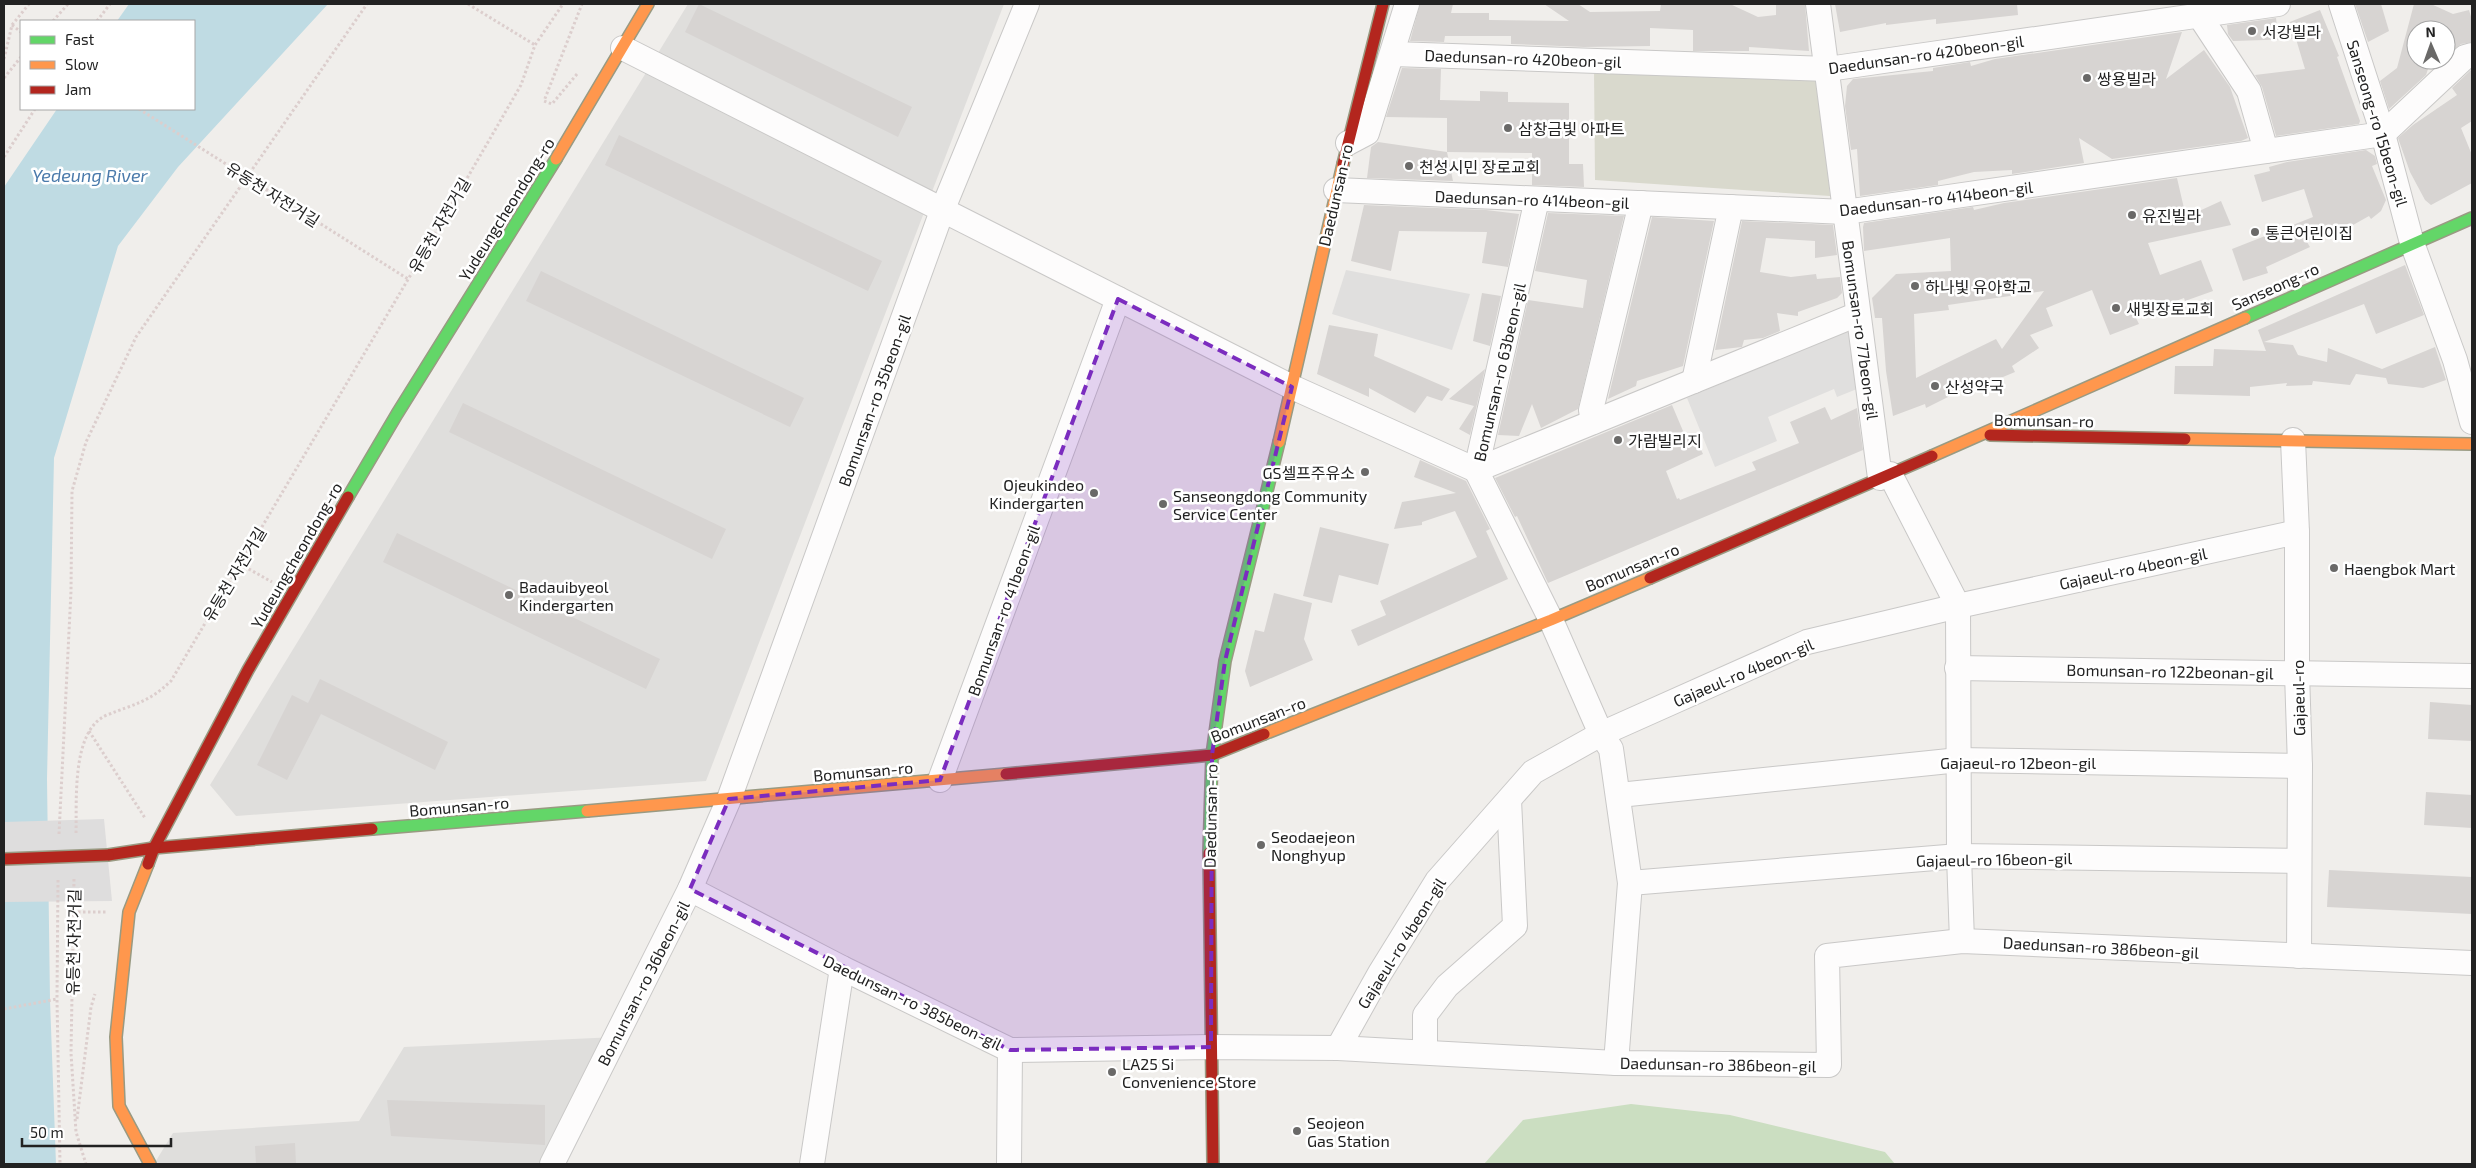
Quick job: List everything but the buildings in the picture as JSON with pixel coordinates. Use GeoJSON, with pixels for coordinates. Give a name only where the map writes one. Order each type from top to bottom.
{"type":"FeatureCollection","features":[{"type":"Feature","properties":{"kind":"main road","name":"Yudeungcheondong-ro"},"geometry":{"type":"LineString","coordinates":[[150,1164],[118,1106],[116,1037],[129,912],[154,848],[248,670],[282,610],[397,414],[606,76],[648,4]]}},
{"type":"Feature","properties":{"kind":"main road","name":"Daedunsan-ro"},"geometry":{"type":"LineString","coordinates":[[1213,1164],[1209,828],[1212,755],[1225,661],[1292,387],[1336,190],[1383,4]]}},
{"type":"Feature","properties":{"kind":"main road","name":"Sanseong-ro"},"geometry":{"type":"LineString","coordinates":[[1982,435],[2472,218]]}},
{"type":"Feature","properties":{"kind":"main road","name":"Bomunsan-ro"},"geometry":{"type":"LineString","coordinates":[[4,859],[108,855],[154,848],[729,799],[1212,755],[1550,620],[1982,435],[2472,444]]}},
{"type":"Feature","properties":{"kind":"street","name":"Bomunsan-ro 35beon-gil"},"geometry":{"type":"LineString","coordinates":[[729,799],[942,211],[1027,4]]}},
{"type":"Feature","properties":{"kind":"street"},"geometry":{"type":"LineString","coordinates":[[1348,143],[1367,133],[1407,4]]}},
{"type":"Feature","properties":{"kind":"street","name":"Bomunsan-ro 77beon-gil"},"geometry":{"type":"LineString","coordinates":[[1818,4],[1828,69],[1834,211],[1858,314],[1885,476],[1958,606]]}},
{"type":"Feature","properties":{"kind":"street","name":"Daedunsan-ro 420beon-gil"},"geometry":{"type":"LineString","coordinates":[[1393,54],[1828,69],[2278,4]]}},
{"type":"Feature","properties":{"kind":"street","name":"Sanseong-ro 15beon-gil"},"geometry":{"type":"LineString","coordinates":[[2342,4],[2383,134],[2412,243],[2464,357],[2472,422]]}},
{"type":"Feature","properties":{"kind":"street"},"geometry":{"type":"LineString","coordinates":[[2199,15],[2249,91],[2266,151]]}},
{"type":"Feature","properties":{"kind":"street"},"geometry":{"type":"LineString","coordinates":[[622,48],[1292,387],[1476,470],[1858,314]]}},
{"type":"Feature","properties":{"kind":"street"},"geometry":{"type":"LineString","coordinates":[[2383,134],[2465,57],[2472,55]]}},
{"type":"Feature","properties":{"kind":"street","name":"Daedunsan-ro 414beon-gil"},"geometry":{"type":"LineString","coordinates":[[1336,190],[1834,211],[2383,134]]}},
{"type":"Feature","properties":{"kind":"street","name":"Bomunsan-ro 63beon-gil"},"geometry":{"type":"LineString","coordinates":[[1537,199],[1476,470],[1550,620],[1601,734],[1611,749],[1630,883],[1616,1064]]}},
{"type":"Feature","properties":{"kind":"street"},"geometry":{"type":"LineString","coordinates":[[1593,422],[1591,410],[1641,203]]}},
{"type":"Feature","properties":{"kind":"street"},"geometry":{"type":"LineString","coordinates":[[1694,382],[1732,207]]}},
{"type":"Feature","properties":{"kind":"street","name":"Bomunsan-ro 41beon-gil"},"geometry":{"type":"LineString","coordinates":[[940,780],[1118,299]]}},
{"type":"Feature","properties":{"kind":"street","name":"Gajaeul-ro"},"geometry":{"type":"LineString","coordinates":[[2293,440],[2298,532],[2299,956]]}},
{"type":"Feature","properties":{"kind":"street","name":"Gajaeul-ro 4beon-gil"},"geometry":{"type":"LineString","coordinates":[[1338,1048],[1380,973],[1436,881],[1533,772],[1601,734],[1807,642],[1958,606],[2298,532]]}},
{"type":"Feature","properties":{"kind":"street"},"geometry":{"type":"LineString","coordinates":[[1958,606],[1959,856],[1962,941]]}},
{"type":"Feature","properties":{"kind":"street","name":"Bomunsan-ro 122beonan-gil"},"geometry":{"type":"LineString","coordinates":[[1957,668],[2472,676]]}},
{"type":"Feature","properties":{"kind":"street","name":"Gajaeul-ro 12beon-gil"},"geometry":{"type":"LineString","coordinates":[[1619,795],[1959,760],[2300,766]]}},
{"type":"Feature","properties":{"kind":"street","name":"Bomunsan-ro 36beon-gil"},"geometry":{"type":"LineString","coordinates":[[552,1164],[690,889],[729,799]]}},
{"type":"Feature","properties":{"kind":"street"},"geometry":{"type":"LineString","coordinates":[[1425,1052],[1425,1015],[1447,986],[1515,926],[1509,800]]}},
{"type":"Feature","properties":{"kind":"street","name":"Gajaeul-ro 16beon-gil"},"geometry":{"type":"LineString","coordinates":[[1630,883],[1959,856],[2299,861]]}},
{"type":"Feature","properties":{"kind":"street","name":"Daedunsan-ro 385beon-gil"},"geometry":{"type":"LineString","coordinates":[[690,889],[842,968],[1010,1050],[1211,1047]]}},
{"type":"Feature","properties":{"kind":"street","name":"Daedunsan-ro 386beon-gil"},"geometry":{"type":"LineString","coordinates":[[1211,1047],[1338,1048],[1616,1064],[1829,1065],[1827,956],[1962,941],[2472,964]]}},
{"type":"Feature","properties":{"kind":"street"},"geometry":{"type":"LineString","coordinates":[[812,1164],[842,968]]}},
{"type":"Feature","properties":{"kind":"street"},"geometry":{"type":"LineString","coordinates":[[1009,1164],[1010,1050]]}},
{"type":"Feature","properties":{"kind":"path"},"geometry":{"type":"LineString","coordinates":[[4,59],[12,26],[29,4]]}},
{"type":"Feature","properties":{"kind":"path"},"geometry":{"type":"LineString","coordinates":[[55,20],[68,4]]}},
{"type":"Feature","properties":{"kind":"path"},"geometry":{"type":"LineString","coordinates":[[98,20],[110,4]]}},
{"type":"Feature","properties":{"kind":"path"},"geometry":{"type":"LineString","coordinates":[[59,836],[70,591],[72,491],[86,442],[136,337],[367,4]]}},
{"type":"Feature","properties":{"kind":"path"},"geometry":{"type":"LineString","coordinates":[[468,4],[536,45]]}},
{"type":"Feature","properties":{"kind":"path","name":"유등천 자전거길"},"geometry":{"type":"LineString","coordinates":[[88,730],[104,716],[132,707],[155,696],[170,681],[408,278],[520,85],[536,45],[563,4]]}},
{"type":"Feature","properties":{"kind":"path"},"geometry":{"type":"LineString","coordinates":[[582,4],[544,101],[552,104],[587,63],[606,76]]}},
{"type":"Feature","properties":{"kind":"path"},"geometry":{"type":"LineString","coordinates":[[12,26],[20,31]]}},
{"type":"Feature","properties":{"kind":"path"},"geometry":{"type":"LineString","coordinates":[[4,78],[20,58]]}},
{"type":"Feature","properties":{"kind":"path"},"geometry":{"type":"LineString","coordinates":[[4,70],[11,67]]}},
{"type":"Feature","properties":{"kind":"path"},"geometry":{"type":"LineString","coordinates":[[4,156],[34,110]]}},
{"type":"Feature","properties":{"kind":"path","name":"유동천 자전거길"},"geometry":{"type":"LineString","coordinates":[[141,110],[408,278]]}},
{"type":"Feature","properties":{"kind":"path"},"geometry":{"type":"LineString","coordinates":[[240,564],[274,583]]}},
{"type":"Feature","properties":{"kind":"path"},"geometry":{"type":"LineString","coordinates":[[88,730],[146,820]]}},
{"type":"Feature","properties":{"kind":"path"},"geometry":{"type":"LineString","coordinates":[[75,837],[77,778],[81,752],[88,730]]}},
{"type":"Feature","properties":{"kind":"path"},"geometry":{"type":"LineString","coordinates":[[58,874],[57,999],[60,1164]]}},
{"type":"Feature","properties":{"kind":"path","name":"유등천 자전거길"},"geometry":{"type":"LineString","coordinates":[[74,875],[70,1053],[76,1132],[86,1164]]}},
{"type":"Feature","properties":{"kind":"path"},"geometry":{"type":"LineString","coordinates":[[73,912],[113,912]]}},
{"type":"Feature","properties":{"kind":"path"},"geometry":{"type":"LineString","coordinates":[[76,1132],[80,1084],[91,1007],[97,990]]}},
{"type":"Feature","properties":{"kind":"path"},"geometry":{"type":"LineString","coordinates":[[4,1009],[57,999]]}},
{"type":"Feature","properties":{"kind":"highlighted area"},"geometry":{"type":"Polygon","coordinates":[[[1118,299],[1292,387],[1225,661],[1212,755],[1211,1047],[1010,1050],[690,889],[729,799],[940,780],[1118,299]]]}},
{"type":"Feature","properties":{"kind":"shaded area"},"geometry":{"type":"Polygon","coordinates":[[[688,4],[1004,4],[706,781],[236,816],[210,785],[688,4]]]}},
{"type":"Feature","properties":{"kind":"shaded area"},"geometry":{"type":"Polygon","coordinates":[[[1594,70],[1820,80],[1830,196],[1595,180],[1594,70]]]}},
{"type":"Feature","properties":{"kind":"shaded area"},"geometry":{"type":"Polygon","coordinates":[[[1346,270],[1470,294],[1452,350],[1332,314],[1346,270]]]}},
{"type":"Feature","properties":{"kind":"shaded area"},"geometry":{"type":"Polygon","coordinates":[[[1848,331],[1857,389],[1837,397],[1834,389],[1768,417],[1777,441],[1715,467],[1687,398],[1848,331]]]}},
{"type":"Feature","properties":{"kind":"shaded area"},"geometry":{"type":"Polygon","coordinates":[[[616,1037],[552,1164],[154,1164],[173,1133],[359,1121],[404,1047],[616,1037]]]}},
{"type":"Feature","properties":{"kind":"green space"},"geometry":{"type":"Polygon","coordinates":[[[1631,1104],[1730,1115],[1885,1152],[1895,1164],[1484,1164],[1523,1120],[1631,1104]]]}},
{"type":"Feature","properties":{"kind":"water","name":"Yedeung River"},"geometry":{"type":"Polygon","coordinates":[[[129,4],[328,4],[178,167],[118,246],[54,458],[47,779],[50,1000],[56,1164],[4,1164],[4,187],[56,110],[195,110],[195,20],[118,20],[129,4]]]}},
{"type":"Feature","properties":{"kind":"pier"},"geometry":{"type":"Polygon","coordinates":[[[104,819],[112,901],[4,902],[4,822],[104,819]]]}},
{"type":"Feature","properties":{"kind":"traffic: fast"},"geometry":{"type":"LineString","coordinates":[[348,497],[397,414],[556,159]]}},
{"type":"Feature","properties":{"kind":"traffic: fast"},"geometry":{"type":"LineString","coordinates":[[2245,318],[2472,218]]}},
{"type":"Feature","properties":{"kind":"traffic: fast"},"geometry":{"type":"LineString","coordinates":[[1209,853],[1212,755],[1225,661],[1279,442]]}},
{"type":"Feature","properties":{"kind":"traffic: fast"},"geometry":{"type":"LineString","coordinates":[[372,829],[587,811]]}},
{"type":"Feature","properties":{"kind":"traffic: slow"},"geometry":{"type":"LineString","coordinates":[[556,159],[648,4]]}},
{"type":"Feature","properties":{"kind":"traffic: slow"},"geometry":{"type":"LineString","coordinates":[[1279,442],[1343,164]]}},
{"type":"Feature","properties":{"kind":"traffic: slow"},"geometry":{"type":"LineString","coordinates":[[1932,456],[2245,318]]}},
{"type":"Feature","properties":{"kind":"traffic: slow"},"geometry":{"type":"LineString","coordinates":[[2185,439],[2472,444]]}},
{"type":"Feature","properties":{"kind":"traffic: slow"},"geometry":{"type":"LineString","coordinates":[[1264,734],[1551,620],[1650,578]]}},
{"type":"Feature","properties":{"kind":"traffic: slow"},"geometry":{"type":"LineString","coordinates":[[587,811],[1006,774]]}},
{"type":"Feature","properties":{"kind":"traffic: slow"},"geometry":{"type":"LineString","coordinates":[[148,864],[129,912],[116,1037],[119,1106],[150,1164]]}},
{"type":"Feature","properties":{"kind":"traffic: jam"},"geometry":{"type":"LineString","coordinates":[[1343,164],[1383,4]]}},
{"type":"Feature","properties":{"kind":"traffic: jam"},"geometry":{"type":"LineString","coordinates":[[1990,435],[2185,439]]}},
{"type":"Feature","properties":{"kind":"traffic: jam"},"geometry":{"type":"LineString","coordinates":[[1650,578],[1932,456]]}},
{"type":"Feature","properties":{"kind":"traffic: jam"},"geometry":{"type":"LineString","coordinates":[[148,864],[154,848],[248,670],[348,497]]}},
{"type":"Feature","properties":{"kind":"traffic: jam"},"geometry":{"type":"LineString","coordinates":[[1006,774],[1212,755],[1264,734]]}},
{"type":"Feature","properties":{"kind":"traffic: jam"},"geometry":{"type":"LineString","coordinates":[[108,855],[154,848],[372,829]]}},
{"type":"Feature","properties":{"kind":"traffic: jam"},"geometry":{"type":"LineString","coordinates":[[1209,853],[1213,1164]]}},
{"type":"Feature","properties":{"kind":"traffic: jam"},"geometry":{"type":"LineString","coordinates":[[4,859],[108,855]]}},
{"type":"Feature","properties":{"kind":"place","name":"서강빌라"},"geometry":{"type":"Point","coordinates":[2252,31]}},
{"type":"Feature","properties":{"kind":"place","name":"쌍용빌라"},"geometry":{"type":"Point","coordinates":[2087,78]}},
{"type":"Feature","properties":{"kind":"place","name":"삼창금빛 아파트"},"geometry":{"type":"Point","coordinates":[1508,128]}},
{"type":"Feature","properties":{"kind":"place","name":"천성시민 장로교회"},"geometry":{"type":"Point","coordinates":[1409,166]}},
{"type":"Feature","properties":{"kind":"place","name":"유진빌라"},"geometry":{"type":"Point","coordinates":[2132,215]}},
{"type":"Feature","properties":{"kind":"place","name":"통큰어린이집"},"geometry":{"type":"Point","coordinates":[2255,232]}},
{"type":"Feature","properties":{"kind":"place","name":"하나빛 유아학교"},"geometry":{"type":"Point","coordinates":[1915,286]}},
{"type":"Feature","properties":{"kind":"place","name":"새빛장로교회"},"geometry":{"type":"Point","coordinates":[2116,308]}},
{"type":"Feature","properties":{"kind":"place","name":"산성약국"},"geometry":{"type":"Point","coordinates":[1935,386]}},
{"type":"Feature","properties":{"kind":"place","name":"가람빌리지"},"geometry":{"type":"Point","coordinates":[1618,440]}},
{"type":"Feature","properties":{"kind":"place","name":"GS셀프주유소"},"geometry":{"type":"Point","coordinates":[1365,472]}},
{"type":"Feature","properties":{"kind":"place","name":"Ojeukindeo Kindergarten"},"geometry":{"type":"Point","coordinates":[1094,493]}},
{"type":"Feature","properties":{"kind":"place","name":"Sanseongdong Community Service Center"},"geometry":{"type":"Point","coordinates":[1163,504]}},
{"type":"Feature","properties":{"kind":"place","name":"Haengbok Mart"},"geometry":{"type":"Point","coordinates":[2334,568]}},
{"type":"Feature","properties":{"kind":"place","name":"Badauibyeol Kindergarten"},"geometry":{"type":"Point","coordinates":[509,595]}},
{"type":"Feature","properties":{"kind":"place","name":"Seodaejeon Nonghyup"},"geometry":{"type":"Point","coordinates":[1261,845]}},
{"type":"Feature","properties":{"kind":"place","name":"LA25 Si Convenience Store"},"geometry":{"type":"Point","coordinates":[1112,1072]}},
{"type":"Feature","properties":{"kind":"place","name":"Seojeon Gas Station"},"geometry":{"type":"Point","coordinates":[1297,1131]}}]}
